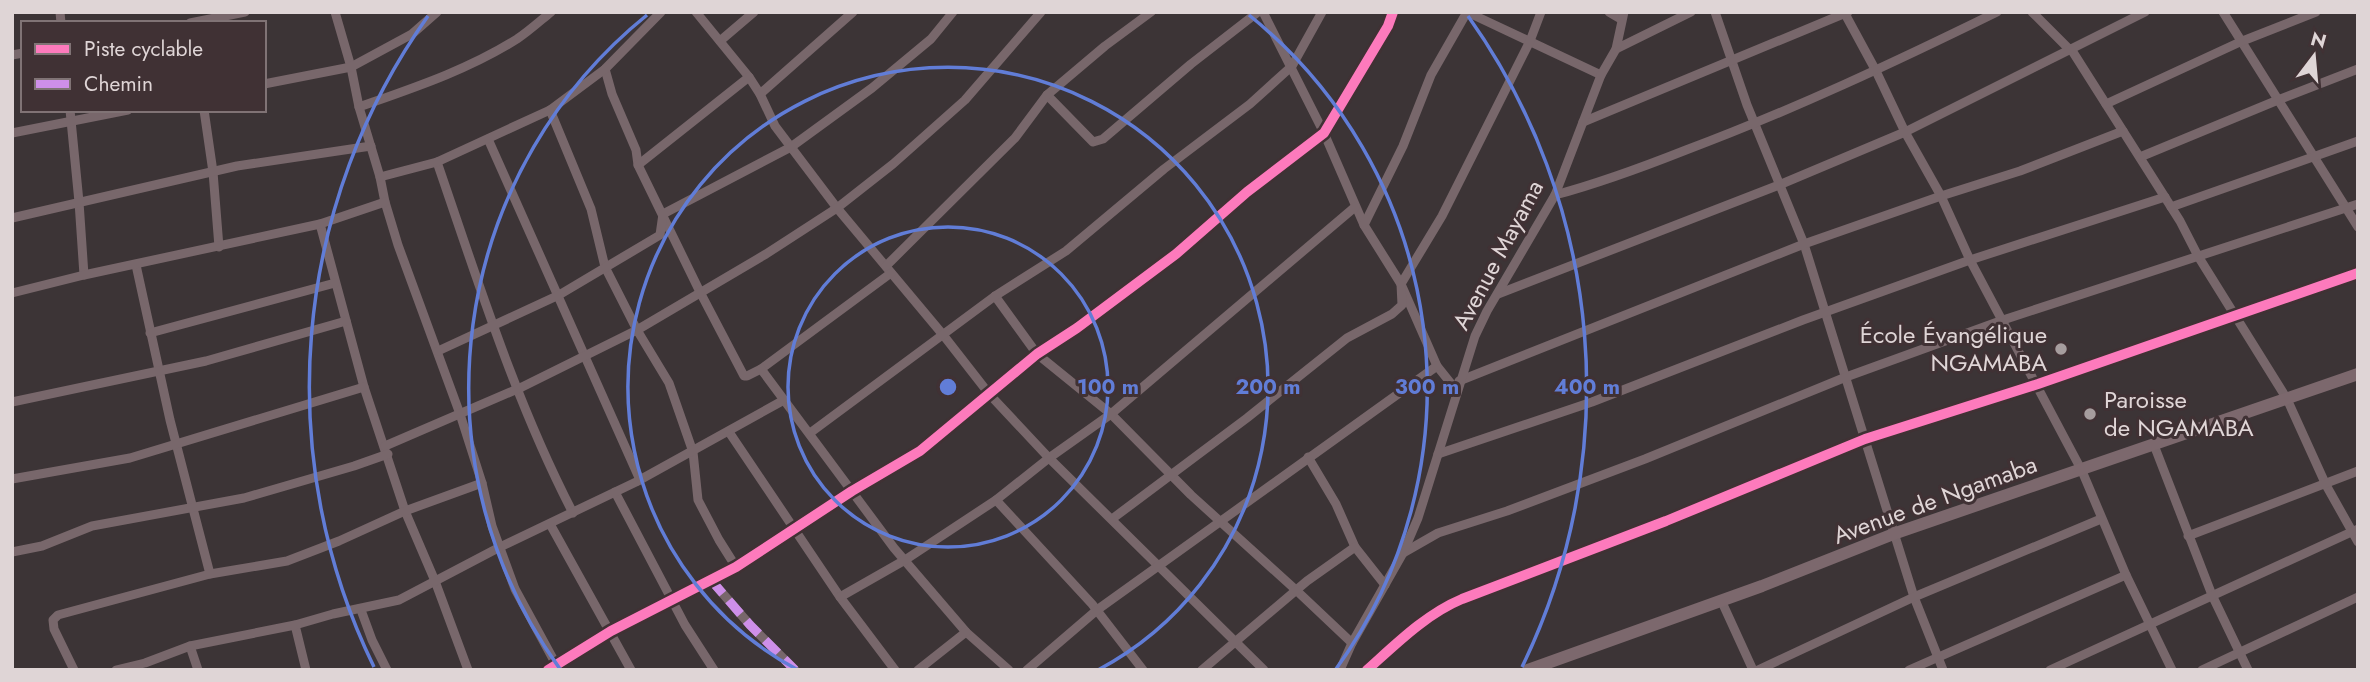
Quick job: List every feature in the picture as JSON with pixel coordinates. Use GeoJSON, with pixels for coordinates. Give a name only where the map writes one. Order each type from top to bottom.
{"type":"FeatureCollection","features":[{"type":"Feature","properties":{"kind":"street"},"geometry":{"type":"LineString","coordinates":[[200,21],[245,12]]}},
{"type":"Feature","properties":{"kind":"street"},"geometry":{"type":"LineString","coordinates":[[335,12],[398,245],[460,414],[482,482],[492,526],[515,589],[555,668],[611,631],[736,567],[852,491],[920,451],[1037,354],[1077,328],[1176,254],[1247,192],[1324,133],[1388,26],[1393,12]]}},
{"type":"Feature","properties":{"kind":"street"},"geometry":{"type":"LineString","coordinates":[[266,84],[351,67],[412,34],[437,12]]}},
{"type":"Feature","properties":{"kind":"street"},"geometry":{"type":"LineString","coordinates":[[359,107],[438,80],[480,60],[518,38],[551,12]]}},
{"type":"Feature","properties":{"kind":"street"},"geometry":{"type":"LineString","coordinates":[[380,177],[437,162],[550,110],[605,69],[661,12]]}},
{"type":"Feature","properties":{"kind":"street"},"geometry":{"type":"LineString","coordinates":[[696,12],[749,77],[775,126],[837,208],[990,395],[1049,458],[1264,670]]}},
{"type":"Feature","properties":{"kind":"street"},"geometry":{"type":"LineString","coordinates":[[720,41],[754,12]]}},
{"type":"Feature","properties":{"kind":"street"},"geometry":{"type":"LineString","coordinates":[[760,94],[853,12]]}},
{"type":"Feature","properties":{"kind":"street"},"geometry":{"type":"LineString","coordinates":[[663,214],[791,146],[873,88],[931,39],[953,12]]}},
{"type":"Feature","properties":{"kind":"street"},"geometry":{"type":"LineString","coordinates":[[12,552],[42,546],[92,526],[244,498],[354,466],[637,330],[766,254],[837,208],[893,164],[965,100],[1041,12]]}},
{"type":"Feature","properties":{"kind":"street"},"geometry":{"type":"LineString","coordinates":[[605,69],[612,94],[636,150],[638,165],[700,292],[744,376],[747,376],[761,369],[888,270],[1015,138],[1047,95],[1105,46],[1151,12]]}},
{"type":"Feature","properties":{"kind":"street"},"geometry":{"type":"LineString","coordinates":[[1047,95],[1093,142],[1103,139],[1191,64],[1261,12],[1292,66],[1364,225],[1401,284],[1437,366],[1458,386],[1804,244],[2020,171],[2123,131]]}},
{"type":"Feature","properties":{"kind":"street"},"geometry":{"type":"LineString","coordinates":[[810,433],[995,296],[1066,251],[1164,169],[1250,104],[1292,66],[1322,12]]}},
{"type":"Feature","properties":{"kind":"street"},"geometry":{"type":"LineString","coordinates":[[1364,225],[1403,146],[1431,75],[1467,12],[1601,75]]}},
{"type":"Feature","properties":{"kind":"street"},"geometry":{"type":"LineString","coordinates":[[1112,519],[1348,338],[1392,314],[1402,304],[1401,284],[1442,216],[1530,41],[1541,12]]}},
{"type":"Feature","properties":{"kind":"street"},"geometry":{"type":"LineString","coordinates":[[1609,12],[1622,15]]}},
{"type":"Feature","properties":{"kind":"street"},"geometry":{"type":"LineString","coordinates":[[1616,49],[1691,12]]}},
{"type":"Feature","properties":{"kind":"street"},"geometry":{"type":"LineString","coordinates":[[1715,12],[1755,124],[1804,244],[1914,597],[1943,670]]}},
{"type":"Feature","properties":{"kind":"street"},"geometry":{"type":"LineString","coordinates":[[1555,195],[1589,186],[1755,124],[1876,71],[1997,12]]}},
{"type":"Feature","properties":{"kind":"street"},"geometry":{"type":"LineString","coordinates":[[2032,12],[2070,49],[2165,197],[2198,256],[2287,399],[2326,485],[2355,530],[2358,542]]}},
{"type":"Feature","properties":{"kind":"street"},"geometry":{"type":"LineString","coordinates":[[1498,294],[1779,185],[1905,132],[2145,12]]}},
{"type":"Feature","properties":{"kind":"street"},"geometry":{"type":"LineString","coordinates":[[2223,12],[2358,227]]}},
{"type":"Feature","properties":{"kind":"street"},"geometry":{"type":"LineString","coordinates":[[2106,104],[2240,41],[2316,12]]}},
{"type":"Feature","properties":{"kind":"street"},"geometry":{"type":"LineString","coordinates":[[1583,122],[1845,13],[1905,132],[1941,196],[1970,260],[2082,471],[2126,575],[2172,670]]}},
{"type":"Feature","properties":{"kind":"street","name":"Avenue Mayama"},"geometry":{"type":"LineString","coordinates":[[1340,670],[1352,643],[1403,553],[1418,518],[1475,336],[1555,195],[1601,75],[1616,49],[1622,15]]}},
{"type":"Feature","properties":{"kind":"street"},"geometry":{"type":"LineString","coordinates":[[2140,157],[2358,69]]}},
{"type":"Feature","properties":{"kind":"street"},"geometry":{"type":"LineString","coordinates":[[638,165],[749,77]]}},
{"type":"Feature","properties":{"kind":"street"},"geometry":{"type":"LineString","coordinates":[[550,110],[591,209],[606,267],[637,330],[669,383],[693,452],[698,500],[736,567]]}},
{"type":"Feature","properties":{"kind":"street"},"geometry":{"type":"LineString","coordinates":[[70,112],[84,275]]}},
{"type":"Feature","properties":{"kind":"street"},"geometry":{"type":"LineString","coordinates":[[12,133],[118,112]]}},
{"type":"Feature","properties":{"kind":"street"},"geometry":{"type":"LineString","coordinates":[[204,112],[213,172],[219,247]]}},
{"type":"Feature","properties":{"kind":"street"},"geometry":{"type":"LineString","coordinates":[[488,139],[640,480]]}},
{"type":"Feature","properties":{"kind":"street"},"geometry":{"type":"LineString","coordinates":[[2171,207],[2358,141]]}},
{"type":"Feature","properties":{"kind":"street"},"geometry":{"type":"LineString","coordinates":[[12,218],[213,172],[371,146]]}},
{"type":"Feature","properties":{"kind":"street"},"geometry":{"type":"LineString","coordinates":[[437,162],[516,389],[549,467],[573,513]]}},
{"type":"Feature","properties":{"kind":"street"},"geometry":{"type":"LineString","coordinates":[[1438,454],[1592,402],[1825,312],[1970,260],[2165,197]]}},
{"type":"Feature","properties":{"kind":"street"},"geometry":{"type":"LineString","coordinates":[[12,293],[320,224],[385,202]]}},
{"type":"Feature","properties":{"kind":"street"},"geometry":{"type":"LineString","coordinates":[[1403,553],[1438,533],[1645,459],[1846,377],[2003,320],[2358,204]]}},
{"type":"Feature","properties":{"kind":"street"},"geometry":{"type":"LineString","coordinates":[[840,597],[905,560],[996,500],[1111,414],[1355,207]]}},
{"type":"Feature","properties":{"kind":"street"},"geometry":{"type":"LineString","coordinates":[[438,351],[559,295],[606,267],[660,234],[663,214]]}},
{"type":"Feature","properties":{"kind":"street"},"geometry":{"type":"LineString","coordinates":[[320,224],[364,387],[405,510],[468,670]]}},
{"type":"Feature","properties":{"kind":"street"},"geometry":{"type":"LineString","coordinates":[[136,265],[209,574]]}},
{"type":"Feature","properties":{"kind":"street"},"geometry":{"type":"LineString","coordinates":[[1367,670],[1397,643],[1449,605],[1666,521],[1865,439],[2038,384],[2358,273]]}},
{"type":"Feature","properties":{"kind":"street"},"geometry":{"type":"LineString","coordinates":[[150,332],[335,283]]}},
{"type":"Feature","properties":{"kind":"street"},"geometry":{"type":"LineString","coordinates":[[995,296],[1037,354],[1111,414],[1171,475],[1352,643]]}},
{"type":"Feature","properties":{"kind":"street"},"geometry":{"type":"LineString","coordinates":[[12,402],[160,372],[346,321]]}},
{"type":"Feature","properties":{"kind":"street"},"geometry":{"type":"LineString","coordinates":[[1027,670],[1097,610],[1437,366]]}},
{"type":"Feature","properties":{"kind":"street"},"geometry":{"type":"LineString","coordinates":[[761,369],[905,560],[966,632],[1009,670]]}},
{"type":"Feature","properties":{"kind":"street","name":"Avenue de Ngamaba"},"geometry":{"type":"LineString","coordinates":[[1528,670],[1762,586],[1896,533],[2358,374]]}},
{"type":"Feature","properties":{"kind":"street"},"geometry":{"type":"LineString","coordinates":[[12,479],[130,458],[364,387]]}},
{"type":"Feature","properties":{"kind":"street"},"geometry":{"type":"LineString","coordinates":[[116,670],[145,663],[190,646],[399,600],[500,547],[640,480],[784,400]]}},
{"type":"Feature","properties":{"kind":"street"},"geometry":{"type":"LineString","coordinates":[[729,432],[840,597],[895,670]]}},
{"type":"Feature","properties":{"kind":"street"},"geometry":{"type":"LineString","coordinates":[[2154,445],[2212,595],[2248,670]]}},
{"type":"Feature","properties":{"kind":"street"},"geometry":{"type":"LineString","coordinates":[[1308,457],[1336,504],[1355,547],[1385,585]]}},
{"type":"Feature","properties":{"kind":"street"},"geometry":{"type":"LineString","coordinates":[[2188,536],[2358,471]]}},
{"type":"Feature","properties":{"kind":"street"},"geometry":{"type":"LineString","coordinates":[[74,670],[54,629],[54,620],[58,615],[209,574],[287,561],[339,541],[405,510],[482,482]]}},
{"type":"Feature","properties":{"kind":"street"},"geometry":{"type":"LineString","coordinates":[[615,492],[672,600],[714,670]]}},
{"type":"Feature","properties":{"kind":"street"},"geometry":{"type":"LineString","coordinates":[[996,500],[1097,610],[1143,670]]}},
{"type":"Feature","properties":{"kind":"street"},"geometry":{"type":"LineString","coordinates":[[1721,600],[1756,670],[1914,597],[2101,519]]}},
{"type":"Feature","properties":{"kind":"street"},"geometry":{"type":"LineString","coordinates":[[550,524],[631,670]]}},
{"type":"Feature","properties":{"kind":"street"},"geometry":{"type":"LineString","coordinates":[[2050,670],[2355,530]]}},
{"type":"Feature","properties":{"kind":"street"},"geometry":{"type":"LineString","coordinates":[[1202,670],[1307,581],[1355,547]]}},
{"type":"Feature","properties":{"kind":"street"},"geometry":{"type":"LineString","coordinates":[[1909,670],[2126,575]]}},
{"type":"Feature","properties":{"kind":"street"},"geometry":{"type":"LineString","coordinates":[[711,580],[794,670]]}},
{"type":"Feature","properties":{"kind":"street"},"geometry":{"type":"LineString","coordinates":[[2202,670],[2358,597]]}},
{"type":"Feature","properties":{"kind":"street"},"geometry":{"type":"LineString","coordinates":[[361,610],[387,670]]}},
{"type":"Feature","properties":{"kind":"street"},"geometry":{"type":"LineString","coordinates":[[295,625],[306,670]]}},
{"type":"Feature","properties":{"kind":"street"},"geometry":{"type":"LineString","coordinates":[[918,670],[966,632]]}},
{"type":"Feature","properties":{"kind":"street"},"geometry":{"type":"LineString","coordinates":[[190,646],[198,670]]}},
{"type":"Feature","properties":{"kind":"marked path"},"geometry":{"type":"LineString","coordinates":[[711,580],[750,625],[795,670]]}},
{"type":"Feature","properties":{"kind":"cycle path"},"geometry":{"type":"LineString","coordinates":[[548,670],[611,631],[736,567],[852,491],[920,451],[1037,354],[1077,328],[1176,254],[1247,192],[1324,133],[1388,26],[1393,12]]}},
{"type":"Feature","properties":{"kind":"cycle path"},"geometry":{"type":"LineString","coordinates":[[1367,670],[1424,621],[1462,599],[1666,521],[1865,439],[2038,384],[2358,273]]}},
{"type":"Feature","properties":{"kind":"place","name":"École Évangélique NGAMABA"},"geometry":{"type":"Point","coordinates":[2061,349]}},
{"type":"Feature","properties":{"kind":"place","name":"Paroisse de NGAMABA"},"geometry":{"type":"Point","coordinates":[2090,414]}}]}
